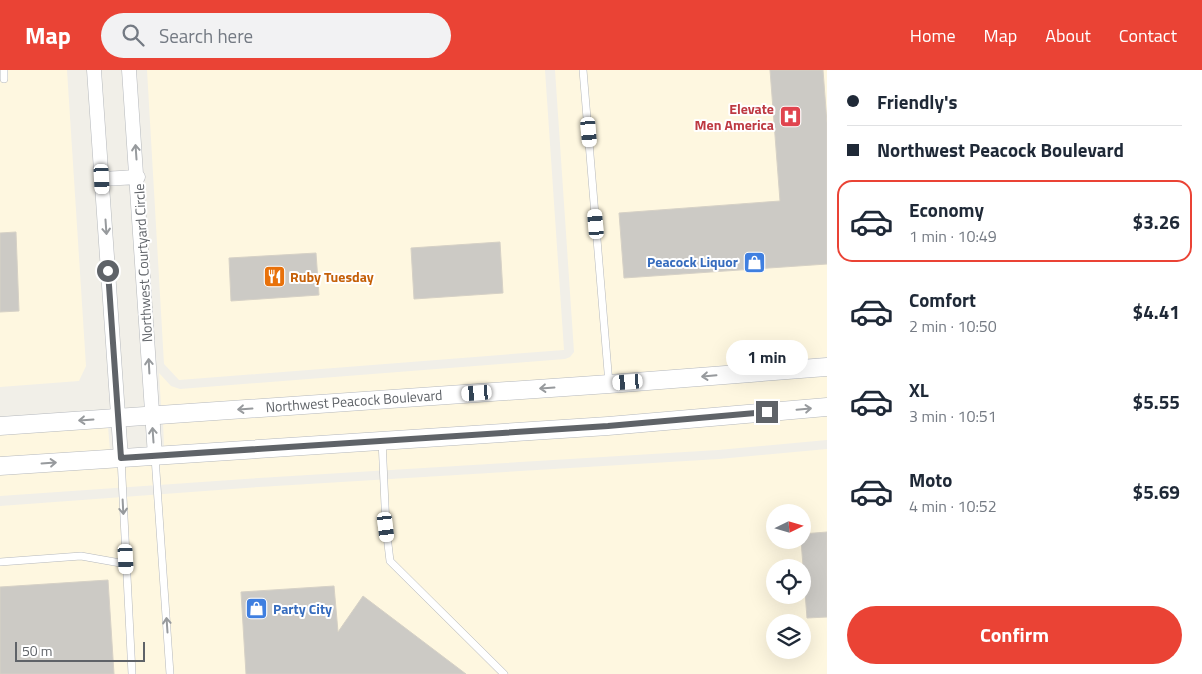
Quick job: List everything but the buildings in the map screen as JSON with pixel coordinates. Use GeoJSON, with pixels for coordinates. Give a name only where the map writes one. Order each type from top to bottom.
{"type":"FeatureCollection","features":[{"type":"Feature","properties":{"kind":"street"},"geometry":{"type":"LineString","coordinates":[[94,70],[121,458]]}},
{"type":"Feature","properties":{"kind":"street","name":"Northwest Courtyard Circle"},"geometry":{"type":"LineString","coordinates":[[130,70],[155,456]]}},
{"type":"Feature","properties":{"kind":"street"},"geometry":{"type":"LineString","coordinates":[[102,179],[138,177]]}},
{"type":"Feature","properties":{"kind":"street","name":"Northwest Peacock Boulevard"},"geometry":{"type":"LineString","coordinates":[[0,426],[827,367]]}},
{"type":"Feature","properties":{"kind":"street"},"geometry":{"type":"LineString","coordinates":[[0,466],[608,426],[827,407]]}},
{"type":"Feature","properties":{"kind":"lane"},"geometry":{"type":"LineString","coordinates":[[4,70],[4,79]]}},
{"type":"Feature","properties":{"kind":"lane"},"geometry":{"type":"LineString","coordinates":[[584,70],[609,384]]}},
{"type":"Feature","properties":{"kind":"lane"},"geometry":{"type":"LineString","coordinates":[[382,440],[386,527],[390,561],[504,674]]}},
{"type":"Feature","properties":{"kind":"lane"},"geometry":{"type":"LineString","coordinates":[[155,456],[170,674]]}},
{"type":"Feature","properties":{"kind":"lane"},"geometry":{"type":"LineString","coordinates":[[121,458],[132,674]]}},
{"type":"Feature","properties":{"kind":"lane"},"geometry":{"type":"LineString","coordinates":[[0,562],[81,556],[126,561]]}},
{"type":"Feature","properties":{"kind":"shaded area"},"geometry":{"type":"Polygon","coordinates":[[[0,70],[67,70],[86,366],[79,381],[0,387],[0,70]]]}},
{"type":"Feature","properties":{"kind":"shaded area"},"geometry":{"type":"Polygon","coordinates":[[[147,70],[545,70],[564,350],[179,380],[164,364],[147,70]]]}},
{"type":"Feature","properties":{"kind":"shaded area"},"geometry":{"type":"Polygon","coordinates":[[[555,70],[827,70],[827,357],[608,375],[161,406],[159,373],[171,386],[180,389],[565,359],[570,357],[574,352],[555,70]]]}},
{"type":"Feature","properties":{"kind":"shaded area"},"geometry":{"type":"Polygon","coordinates":[[[827,375],[827,398],[607,417],[164,446],[163,423],[609,393],[827,375]]]}},
{"type":"Feature","properties":{"kind":"shaded area"},"geometry":{"type":"Polygon","coordinates":[[[827,416],[827,440],[718,450],[0,496],[0,474],[609,435],[827,416]]]}},
{"type":"Feature","properties":{"kind":"shaded area"},"geometry":{"type":"Polygon","coordinates":[[[108,427],[110,450],[0,457],[0,434],[108,427]]]}},
{"type":"Feature","properties":{"kind":"shaded area"},"geometry":{"type":"Polygon","coordinates":[[[827,449],[827,674],[0,674],[0,506],[259,487],[719,459],[827,449]]]}},
{"type":"Feature","properties":{"kind":"place","name":"Elevate Men America"},"geometry":{"type":"Point","coordinates":[790,117]}},
{"type":"Feature","properties":{"kind":"place","name":"Peacock Liquor"},"geometry":{"type":"Point","coordinates":[754,262]}},
{"type":"Feature","properties":{"kind":"place","name":"Ruby Tuesday"},"geometry":{"type":"Point","coordinates":[274,277]}},
{"type":"Feature","properties":{"kind":"place","name":"Party City"},"geometry":{"type":"Point","coordinates":[257,609]}},
{"type":"Feature","properties":{"kind":"route"},"geometry":{"type":"LineString","coordinates":[[108,271],[121,458],[608,426],[767,412]]}}]}
